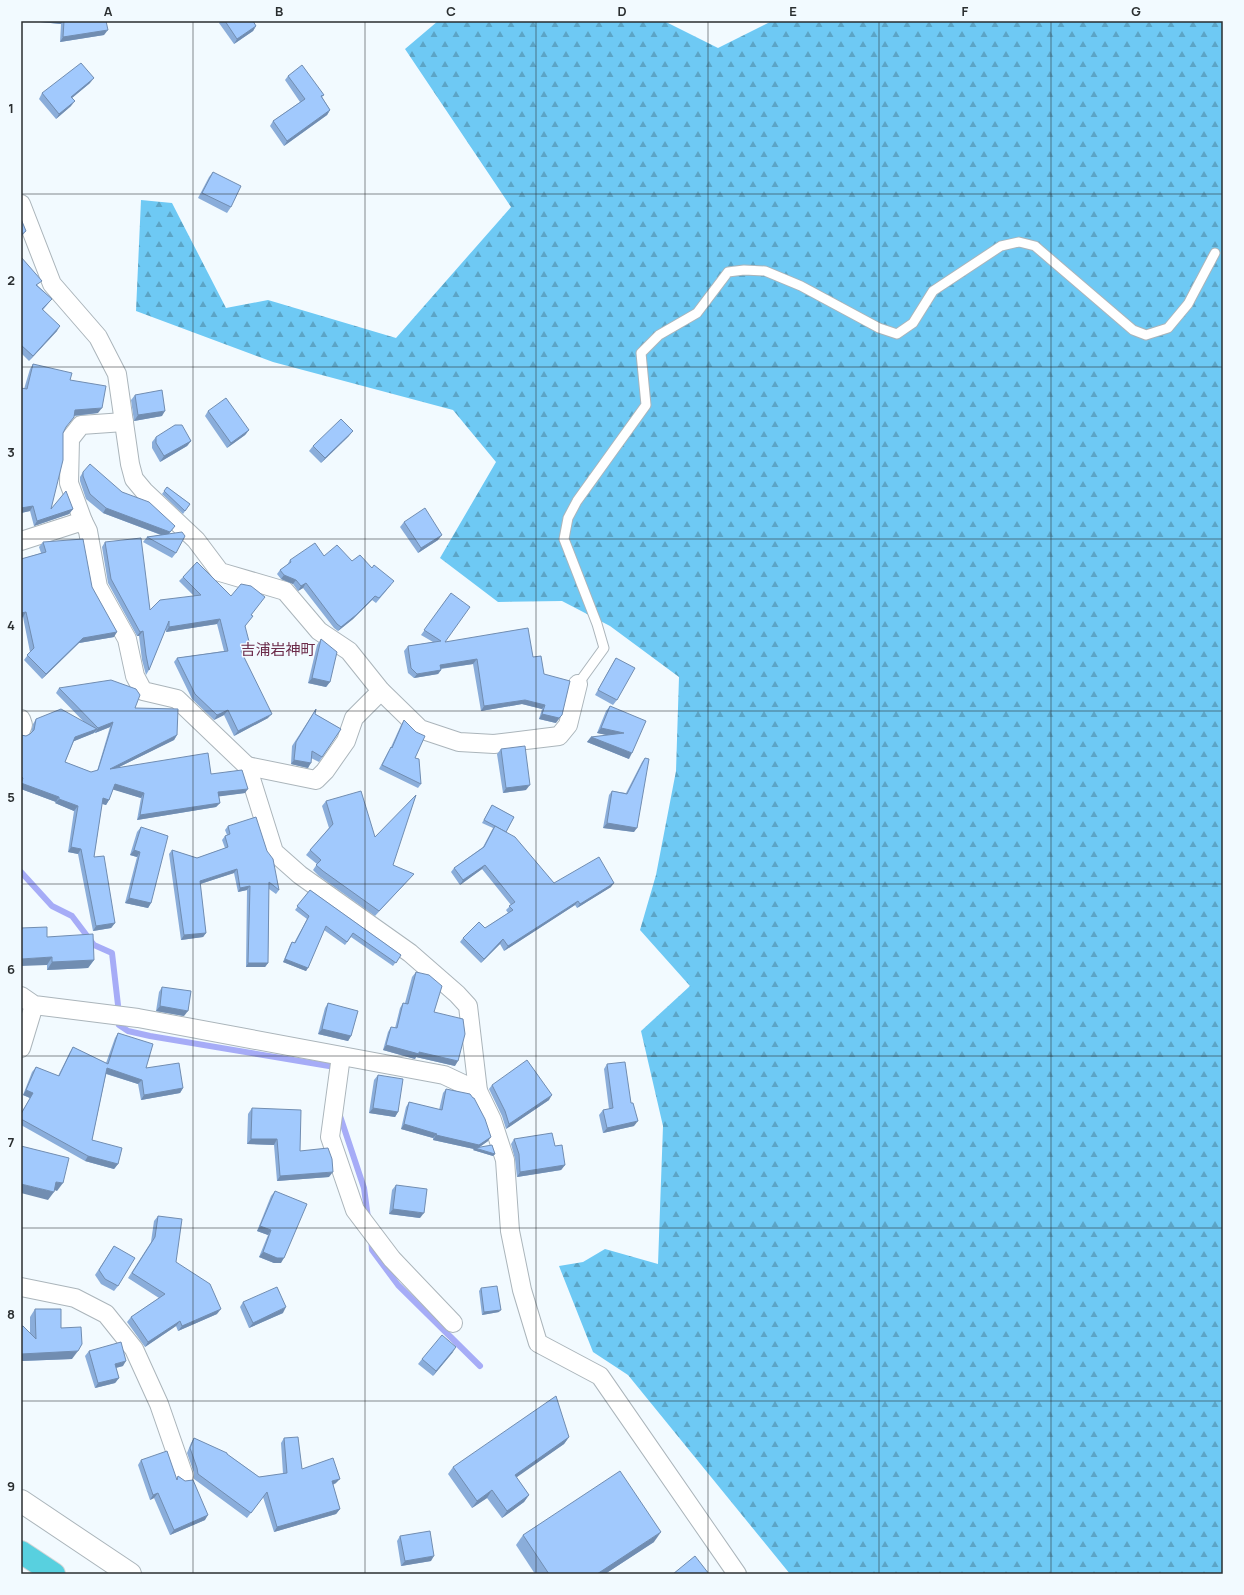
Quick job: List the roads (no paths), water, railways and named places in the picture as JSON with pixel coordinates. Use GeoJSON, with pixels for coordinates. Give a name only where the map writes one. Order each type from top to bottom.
{"type":"FeatureCollection","features":[{"type":"Feature","properties":{"kind":"highway"},"geometry":{"type":"LineString","coordinates":[[21,1552],[54,1574]]}},
{"type":"Feature","properties":{"kind":"street"},"geometry":{"type":"LineString","coordinates":[[21,204],[52,284],[98,337],[117,374],[130,464],[134,479],[144,491],[196,540],[220,572],[285,592],[319,631],[349,651],[381,691],[420,729],[459,742],[494,744],[559,736],[568,725],[578,684]]}},
{"type":"Feature","properties":{"kind":"street"},"geometry":{"type":"LineString","coordinates":[[124,422],[81,425],[70,438],[69,483],[83,522],[88,531],[98,587],[127,639],[136,676],[142,691],[177,698],[247,766],[274,852],[300,875],[410,953],[457,994],[468,1006],[478,1091],[492,1120],[505,1160],[510,1232],[522,1290],[538,1343],[600,1376],[736,1574]]}},
{"type":"Feature","properties":{"kind":"street"},"geometry":{"type":"LineString","coordinates":[[21,542],[83,522]]}},
{"type":"Feature","properties":{"kind":"street"},"geometry":{"type":"LineString","coordinates":[[247,766],[316,780],[325,771],[346,741],[354,718],[381,691]]}},
{"type":"Feature","properties":{"kind":"street"},"geometry":{"type":"LineString","coordinates":[[21,719],[23,725],[21,730]]}},
{"type":"Feature","properties":{"kind":"street"},"geometry":{"type":"LineString","coordinates":[[21,1048],[27,1001],[138,1018],[444,1075],[478,1091]]}},
{"type":"Feature","properties":{"kind":"street"},"geometry":{"type":"LineString","coordinates":[[341,1056],[330,1137],[355,1210],[392,1259],[453,1323]]}},
{"type":"Feature","properties":{"kind":"street"},"geometry":{"type":"LineString","coordinates":[[21,1287],[75,1298],[106,1314],[134,1349],[158,1404],[184,1476]]}},
{"type":"Feature","properties":{"kind":"street"},"geometry":{"type":"LineString","coordinates":[[21,1501],[130,1574]]}},
{"type":"Feature","properties":{"kind":"lane"},"geometry":{"type":"LineString","coordinates":[[578,684],[604,648],[597,624],[564,539],[568,518],[577,501],[646,405],[641,353],[659,335],[697,313],[728,272],[744,270],[765,271],[801,286],[879,328],[897,334],[913,323],[934,291],[1001,246],[1019,242],[1035,246],[1133,330],[1146,335],[1168,328],[1188,304],[1215,253]]}},
{"type":"Feature","properties":{"kind":"waterway"},"geometry":{"type":"LineString","coordinates":[[21,872],[52,906],[72,916],[94,945],[112,953],[118,1005]]}},
{"type":"Feature","properties":{"kind":"waterway"},"geometry":{"type":"LineString","coordinates":[[119,1025],[128,1031],[150,1036],[329,1066]]}},
{"type":"Feature","properties":{"kind":"waterway"},"geometry":{"type":"LineString","coordinates":[[339,1113],[364,1188],[368,1218]]}},
{"type":"Feature","properties":{"kind":"waterway"},"geometry":{"type":"LineString","coordinates":[[371,1239],[372,1250],[398,1285],[480,1366]]}},
{"type":"Feature","properties":{"kind":"district","name":"吉浦岩神町"},"geometry":{"type":"Point","coordinates":[278,650]}}]}
